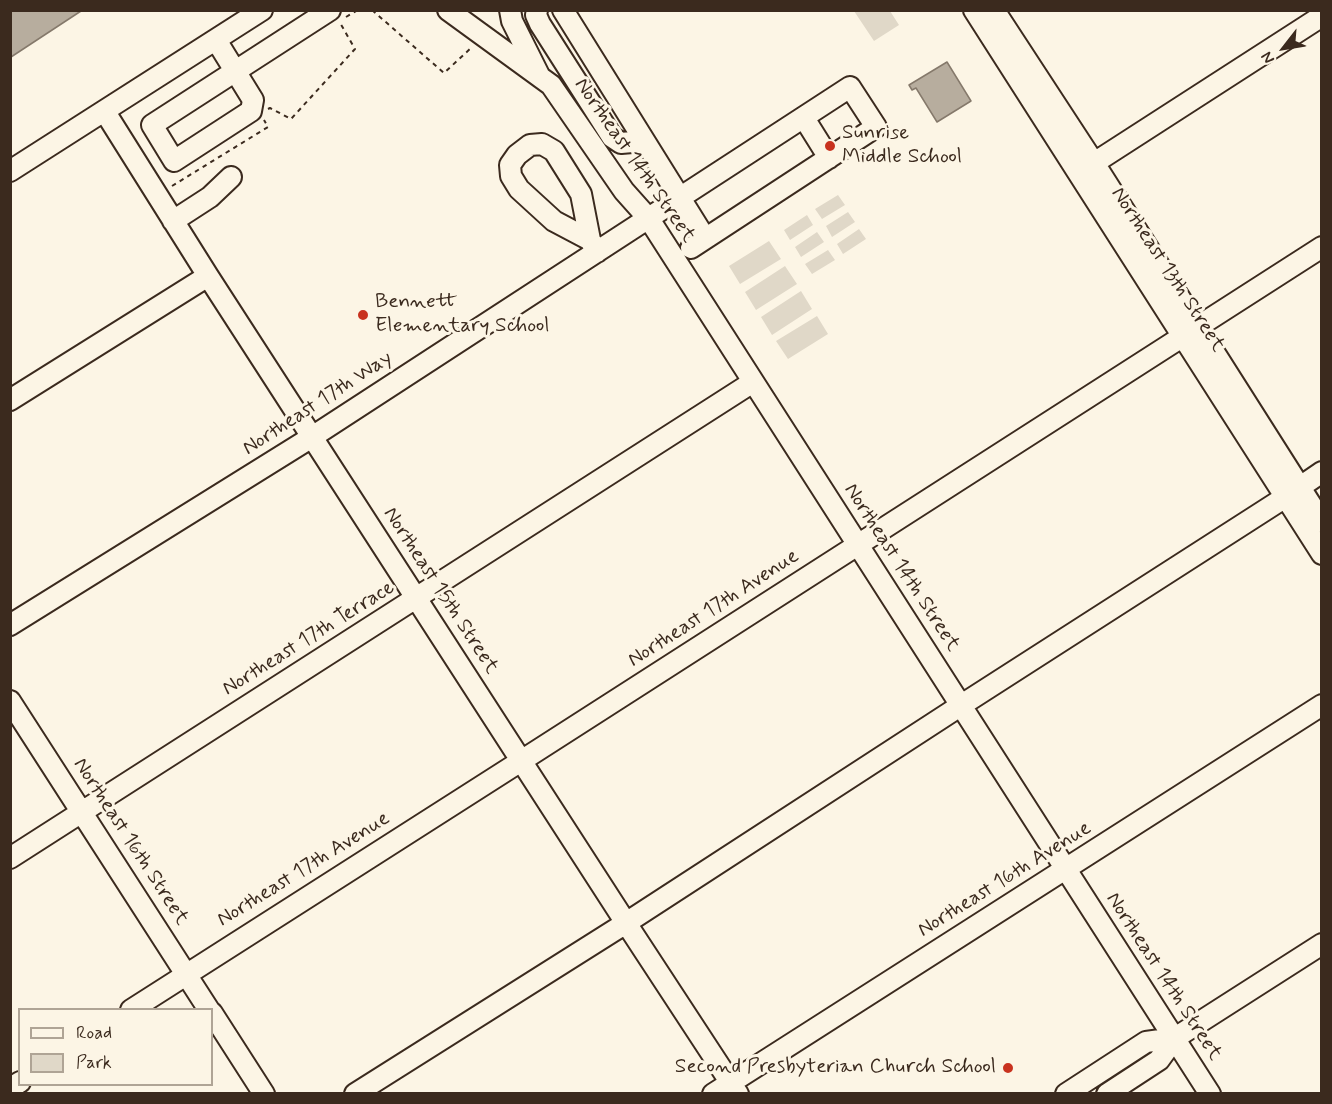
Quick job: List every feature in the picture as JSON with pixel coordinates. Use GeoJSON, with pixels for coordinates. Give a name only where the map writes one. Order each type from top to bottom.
{"type":"FeatureCollection","features":[{"type":"Feature","properties":{"kind":"street"},"geometry":{"type":"LineString","coordinates":[[10,171],[262,10]]}},
{"type":"Feature","properties":{"kind":"street"},"geometry":{"type":"LineString","coordinates":[[216,40],[235,71],[253,100],[251,111],[174,161],[152,125],[235,71],[330,10]]}},
{"type":"Feature","properties":{"kind":"street","name":"Northeast 14th Street"},"geometry":{"type":"LineString","coordinates":[[448,10],[551,85],[624,191],[649,219],[1210,1094]]}},
{"type":"Feature","properties":{"kind":"street","name":"Northeast 14th Street"},"geometry":{"type":"LineString","coordinates":[[510,10],[512,21],[540,77]]}},
{"type":"Feature","properties":{"kind":"street"},"geometry":{"type":"LineString","coordinates":[[537,10],[536,15],[540,24],[615,141],[628,143],[644,141]]}},
{"type":"Feature","properties":{"kind":"street"},"geometry":{"type":"LineString","coordinates":[[563,10],[681,198],[698,243],[829,158],[804,118]]}},
{"type":"Feature","properties":{"kind":"street","name":"Northeast 13th Street"},"geometry":{"type":"LineString","coordinates":[[994,10],[1094,163],[1189,332]]}},
{"type":"Feature","properties":{"kind":"street","name":"Northeast 13th Street"},"geometry":{"type":"LineString","coordinates":[[974,11],[1189,332],[1291,493],[1322,554]]}},
{"type":"Feature","properties":{"kind":"street"},"geometry":{"type":"LineString","coordinates":[[1094,163],[1322,16]]}},
{"type":"Feature","properties":{"kind":"street","name":"Northeast 17th Way"},"geometry":{"type":"LineString","coordinates":[[10,625],[312,437],[594,246],[649,219],[850,87],[876,127],[829,158]]}},
{"type":"Feature","properties":{"kind":"street","name":"Northeast 15th Street"},"geometry":{"type":"LineString","coordinates":[[105,112],[521,761],[735,1088]]}},
{"type":"Feature","properties":{"kind":"street"},"geometry":{"type":"LineString","coordinates":[[542,144],[554,151],[565,168],[581,194],[594,246],[554,221],[519,189],[511,176],[510,165],[517,155],[530,145],[542,144]]}},
{"type":"Feature","properties":{"kind":"street"},"geometry":{"type":"LineString","coordinates":[[173,221],[210,197],[231,177]]}},
{"type":"Feature","properties":{"kind":"street","name":"Northeast 17th Avenue"},"geometry":{"type":"LineString","coordinates":[[133,1008],[1322,247]]}},
{"type":"Feature","properties":{"kind":"street"},"geometry":{"type":"LineString","coordinates":[[10,400],[208,276]]}},
{"type":"Feature","properties":{"kind":"street","name":"Northeast 17th Terrace"},"geometry":{"type":"LineString","coordinates":[[10,858],[753,382]]}},
{"type":"Feature","properties":{"kind":"street"},"geometry":{"type":"LineString","coordinates":[[355,1094],[626,923],[1322,472]]}},
{"type":"Feature","properties":{"kind":"street","name":"Northeast 13th Street"},"geometry":{"type":"LineString","coordinates":[[1291,493],[1322,522]]}},
{"type":"Feature","properties":{"kind":"street","name":"Northeast 16th Street"},"geometry":{"type":"LineString","coordinates":[[10,701],[208,1008]]}},
{"type":"Feature","properties":{"kind":"street","name":"Northeast 16th Avenue"},"geometry":{"type":"LineString","coordinates":[[713,1094],[735,1088],[1322,705]]}},
{"type":"Feature","properties":{"kind":"street"},"geometry":{"type":"LineString","coordinates":[[1107,1094],[1159,1060],[1175,1038],[1322,944]]}},
{"type":"Feature","properties":{"kind":"street","name":"Northeast 16th Street"},"geometry":{"type":"LineString","coordinates":[[213,1016],[264,1094]]}},
{"type":"Feature","properties":{"kind":"street"},"geometry":{"type":"LineString","coordinates":[[1066,1094],[1146,1042],[1175,1038]]}},
{"type":"Feature","properties":{"kind":"path"},"geometry":{"type":"LineString","coordinates":[[168,189],[268,127],[261,115],[270,108],[291,119],[355,49],[339,21],[358,10]]}},
{"type":"Feature","properties":{"kind":"path"},"geometry":{"type":"LineString","coordinates":[[372,10],[444,73],[472,47]]}},
{"type":"Feature","properties":{"kind":"green space"},"geometry":{"type":"Polygon","coordinates":[[[854,11],[890,11],[899,25],[874,41],[854,11]]]}},
{"type":"Feature","properties":{"kind":"green space"},"geometry":{"type":"Polygon","coordinates":[[[838,195],[845,205],[822,219],[815,209],[838,195]]]}},
{"type":"Feature","properties":{"kind":"green space"},"geometry":{"type":"Polygon","coordinates":[[[848,212],[855,222],[832,237],[826,226],[848,212]]]}},
{"type":"Feature","properties":{"kind":"green space"},"geometry":{"type":"Polygon","coordinates":[[[807,215],[813,225],[790,240],[784,230],[807,215]]]}},
{"type":"Feature","properties":{"kind":"green space"},"geometry":{"type":"Polygon","coordinates":[[[859,229],[866,239],[843,254],[837,244],[859,229]]]}},
{"type":"Feature","properties":{"kind":"green space"},"geometry":{"type":"Polygon","coordinates":[[[817,232],[824,242],[801,257],[795,247],[817,232]]]}},
{"type":"Feature","properties":{"kind":"green space"},"geometry":{"type":"Polygon","coordinates":[[[769,241],[781,259],[740,284],[729,266],[769,241]]]}},
{"type":"Feature","properties":{"kind":"green space"},"geometry":{"type":"Polygon","coordinates":[[[828,250],[835,260],[812,274],[805,264],[828,250]]]}},
{"type":"Feature","properties":{"kind":"green space"},"geometry":{"type":"Polygon","coordinates":[[[785,266],[797,284],[756,310],[745,292],[785,266]]]}},
{"type":"Feature","properties":{"kind":"green space"},"geometry":{"type":"Polygon","coordinates":[[[801,291],[812,309],[772,335],[761,317],[801,291]]]}},
{"type":"Feature","properties":{"kind":"green space"},"geometry":{"type":"Polygon","coordinates":[[[817,316],[828,334],[788,359],[776,341],[817,316]]]}},
{"type":"Feature","properties":{"kind":"shaded area"},"geometry":{"type":"Polygon","coordinates":[[[11,10],[81,10],[81,11],[11,57],[11,10]]]}},
{"type":"Feature","properties":{"kind":"shaded area"},"geometry":{"type":"Polygon","coordinates":[[[947,62],[971,101],[937,122],[916,88],[912,90],[909,85],[947,62]]]}},
{"type":"Feature","properties":{"kind":"place","name":"Sunrise Middle School"},"geometry":{"type":"Point","coordinates":[830,146]}},
{"type":"Feature","properties":{"kind":"place","name":"Bennett Elementary School"},"geometry":{"type":"Point","coordinates":[363,315]}},
{"type":"Feature","properties":{"kind":"place","name":"Second Presbyterian Church School"},"geometry":{"type":"Point","coordinates":[1008,1068]}}]}
